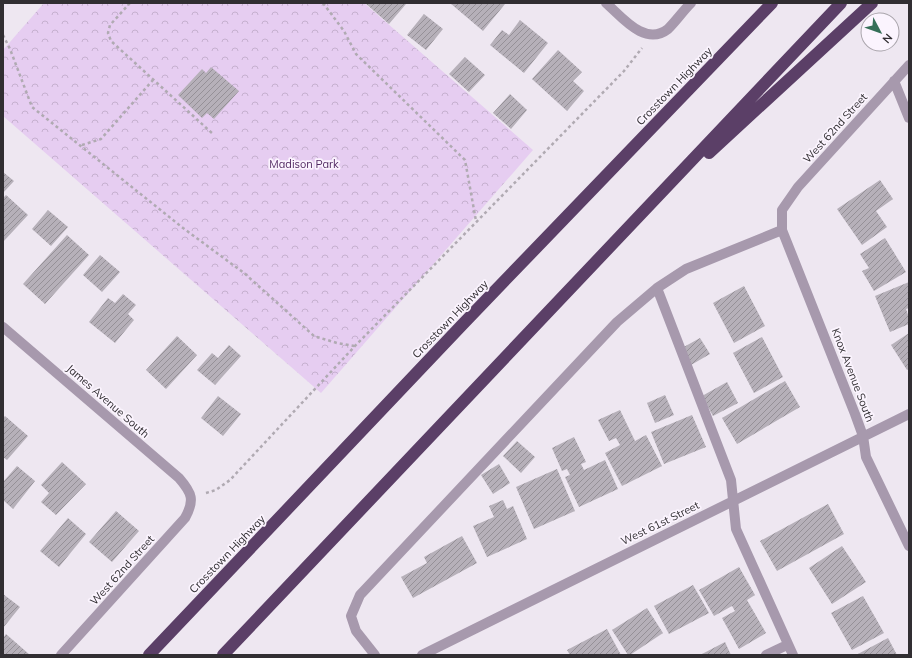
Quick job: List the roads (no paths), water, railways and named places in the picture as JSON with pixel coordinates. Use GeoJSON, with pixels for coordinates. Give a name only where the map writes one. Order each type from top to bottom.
{"type":"FeatureCollection","features":[{"type":"Feature","properties":{"kind":"highway","name":"Crosstown Highway"},"geometry":{"type":"LineString","coordinates":[[148,655],[462,325],[772,3]]}},
{"type":"Feature","properties":{"kind":"highway"},"geometry":{"type":"LineString","coordinates":[[223,655],[841,3]]}},
{"type":"Feature","properties":{"kind":"highway"},"geometry":{"type":"LineString","coordinates":[[628,228],[872,3]]}},
{"type":"Feature","properties":{"kind":"street"},"geometry":{"type":"LineString","coordinates":[[606,3],[642,33],[652,35],[659,34],[668,29],[691,3]]}},
{"type":"Feature","properties":{"kind":"street","name":"West 62nd Street"},"geometry":{"type":"LineString","coordinates":[[782,210],[798,187],[909,65]]}},
{"type":"Feature","properties":{"kind":"street"},"geometry":{"type":"LineString","coordinates":[[894,81],[909,118]]}},
{"type":"Feature","properties":{"kind":"street","name":"Knox Avenue South"},"geometry":{"type":"LineString","coordinates":[[782,210],[782,230],[863,436],[866,457],[909,546]]}},
{"type":"Feature","properties":{"kind":"street"},"geometry":{"type":"LineString","coordinates":[[375,655],[356,631],[351,616],[360,595],[617,322],[658,288],[686,268],[782,230]]}},
{"type":"Feature","properties":{"kind":"street"},"geometry":{"type":"LineString","coordinates":[[658,288],[731,480],[736,529],[787,645],[793,655]]}},
{"type":"Feature","properties":{"kind":"street","name":"James Avenue South"},"geometry":{"type":"LineString","coordinates":[[3,327],[179,478],[188,488],[192,497]]}},
{"type":"Feature","properties":{"kind":"street","name":"West 61st Street"},"geometry":{"type":"LineString","coordinates":[[422,655],[909,414]]}},
{"type":"Feature","properties":{"kind":"street","name":"West 62nd Street"},"geometry":{"type":"LineString","coordinates":[[60,655],[185,518],[190,508],[192,497]]}},
{"type":"Feature","properties":{"kind":"street"},"geometry":{"type":"LineString","coordinates":[[766,655],[787,645]]}},
{"type":"Feature","properties":{"kind":"park label","name":"Madison Park"},"geometry":{"type":"Point","coordinates":[304,164]}}]}
